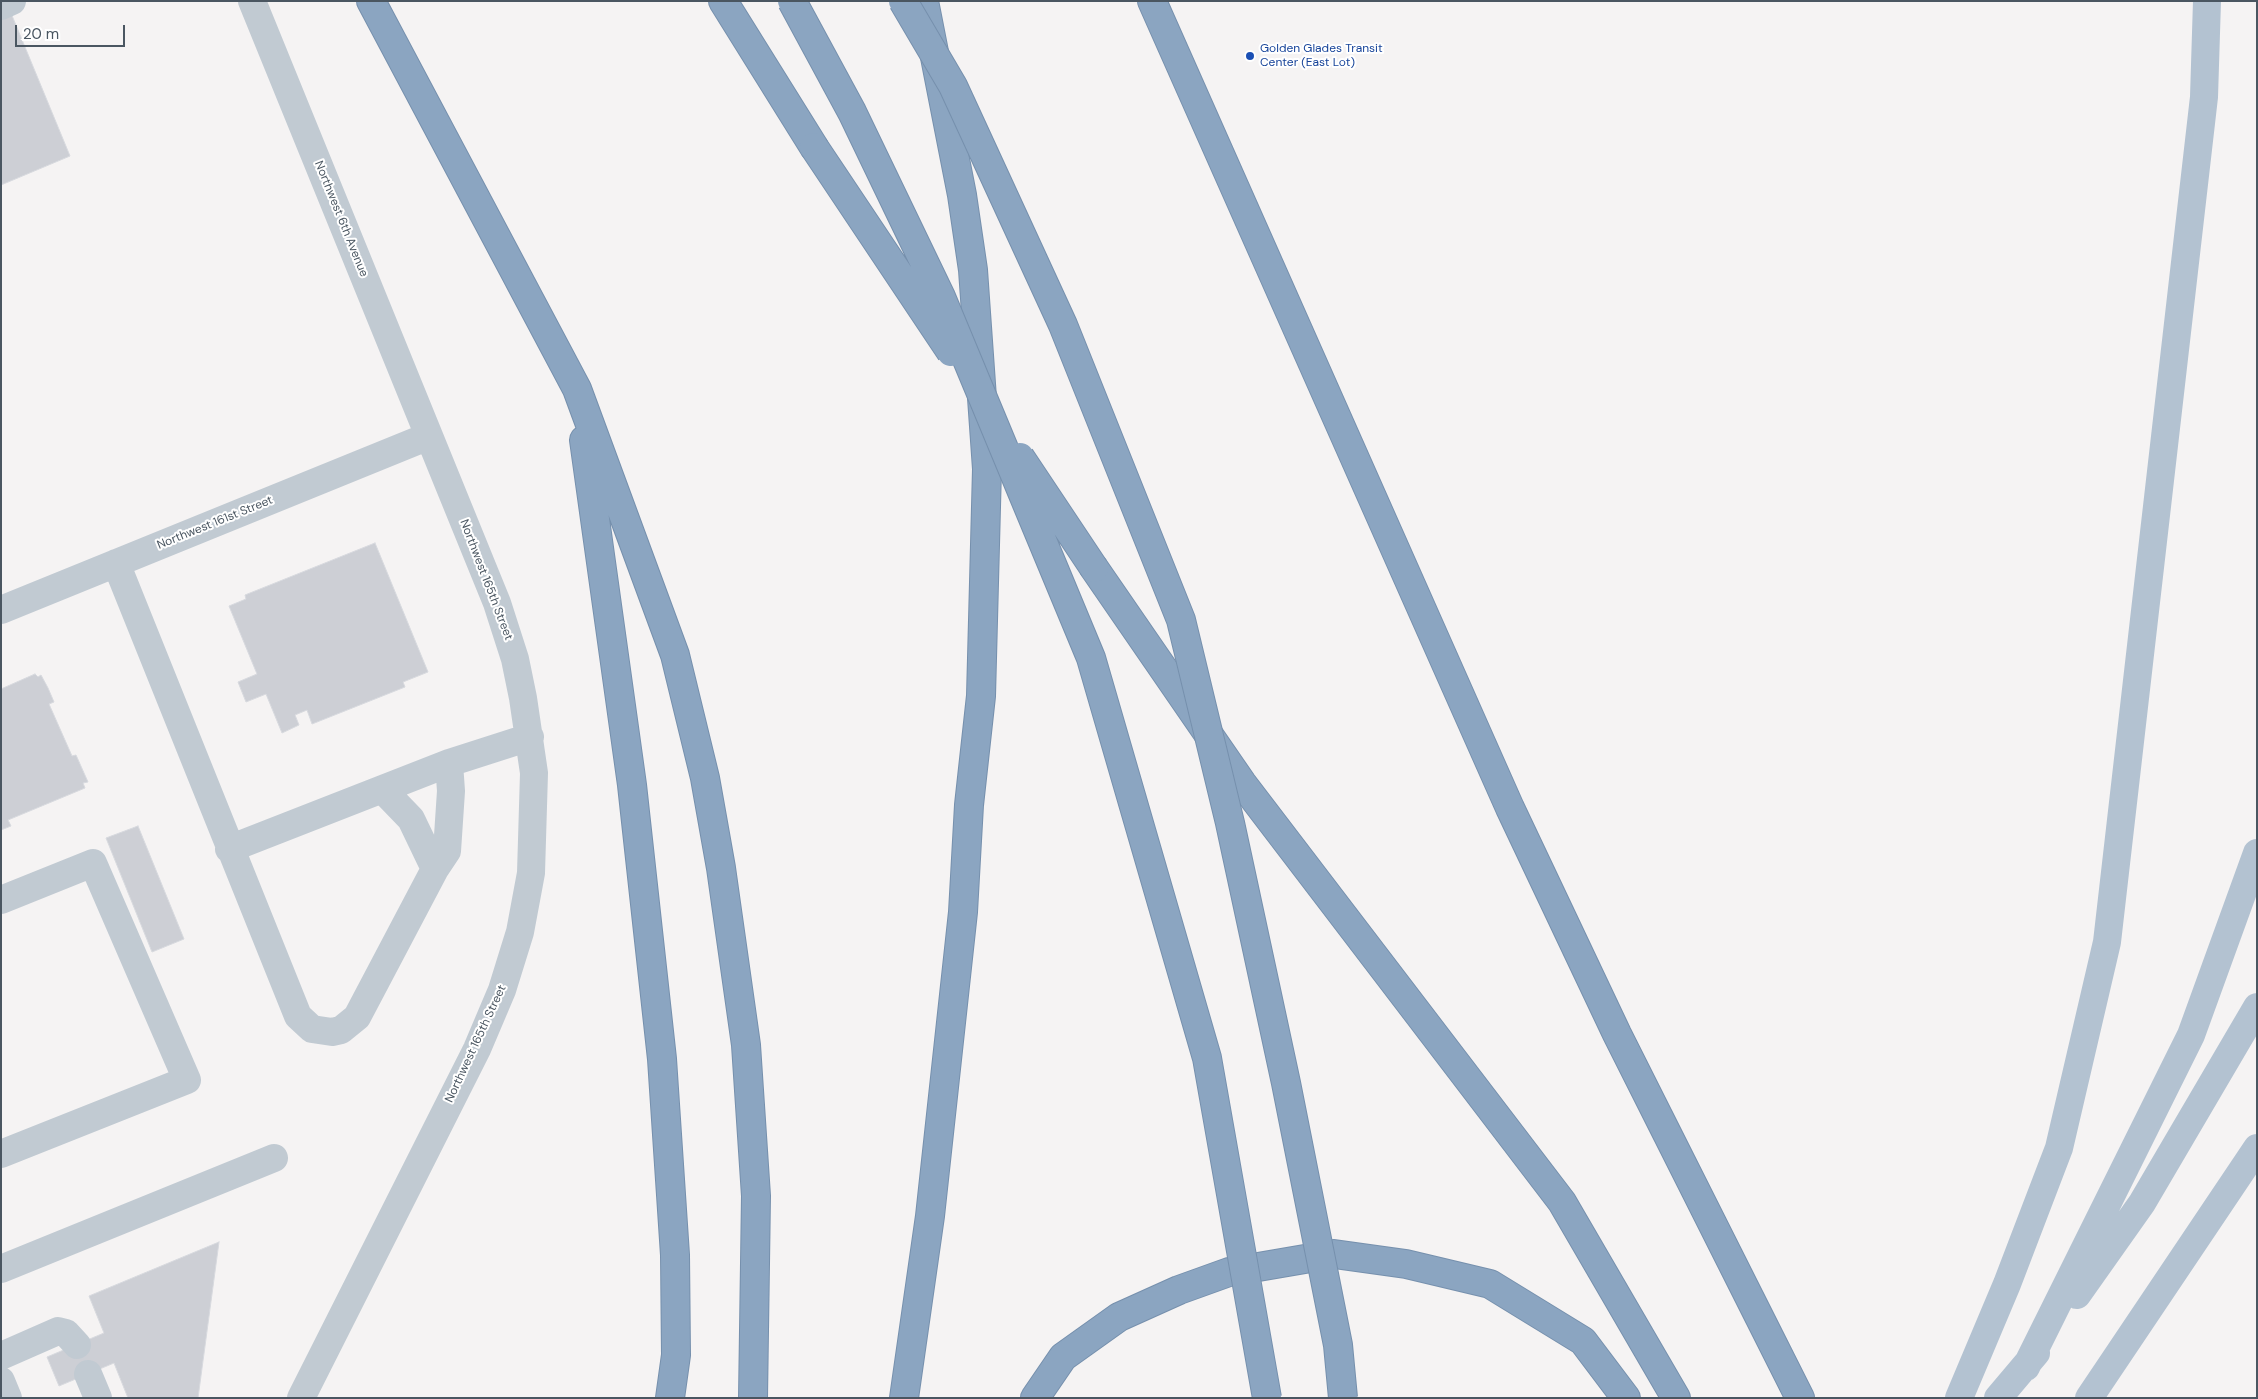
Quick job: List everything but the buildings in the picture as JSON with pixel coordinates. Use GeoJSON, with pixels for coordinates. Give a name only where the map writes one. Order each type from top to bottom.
{"type":"FeatureCollection","features":[{"type":"Feature","properties":{"kind":"highway"},"geometry":{"type":"LineString","coordinates":[[371,1],[577,389],[675,655],[701,761],[720,860],[739,989],[752,1119],[756,1214],[753,1398]]}},
{"type":"Feature","properties":{"kind":"highway"},"geometry":{"type":"LineString","coordinates":[[723,1],[814,147],[1094,568],[1242,783],[1562,1202],[1676,1398]]}},
{"type":"Feature","properties":{"kind":"highway"},"geometry":{"type":"LineString","coordinates":[[792,1],[852,112],[941,297],[1090,658],[1207,1058],[1267,1398]]}},
{"type":"Feature","properties":{"kind":"highway"},"geometry":{"type":"LineString","coordinates":[[903,1],[954,86],[1063,325],[1180,620],[1230,823],[1286,1083],[1338,1346],[1343,1398]]}},
{"type":"Feature","properties":{"kind":"highway"},"geometry":{"type":"LineString","coordinates":[[904,1398],[930,1216],[963,912],[969,805],[981,696],[987,468],[973,270],[962,196],[924,1]]}},
{"type":"Feature","properties":{"kind":"highway"},"geometry":{"type":"LineString","coordinates":[[1152,1],[1510,808],[1617,1034],[1800,1398]]}},
{"type":"Feature","properties":{"kind":"highway"},"geometry":{"type":"LineString","coordinates":[[577,389],[632,785],[662,1059],[675,1255],[676,1355],[670,1398]]}},
{"type":"Feature","properties":{"kind":"highway"},"geometry":{"type":"LineString","coordinates":[[1035,1398],[1063,1357],[1119,1317],[1179,1290],[1229,1272],[1334,1254],[1406,1264],[1490,1284],[1583,1341],[1626,1398]]}},
{"type":"Feature","properties":{"kind":"main road"},"geometry":{"type":"LineString","coordinates":[[1959,1398],[2007,1284],[2059,1148],[2107,942],[2204,97],[2207,1]]}},
{"type":"Feature","properties":{"kind":"main road"},"geometry":{"type":"LineString","coordinates":[[2026,1367],[2191,1035],[2257,853]]}},
{"type":"Feature","properties":{"kind":"main road"},"geometry":{"type":"LineString","coordinates":[[1998,1398],[2026,1367],[2142,1203],[2257,1007]]}},
{"type":"Feature","properties":{"kind":"main road"},"geometry":{"type":"LineString","coordinates":[[2089,1398],[2257,1148]]}},
{"type":"Feature","properties":{"kind":"street"},"geometry":{"type":"LineString","coordinates":[[1,6],[12,1]]}},
{"type":"Feature","properties":{"kind":"street","name":"Northwest 6th Avenue"},"geometry":{"type":"LineString","coordinates":[[252,1],[429,436]]}},
{"type":"Feature","properties":{"kind":"street","name":"Northwest 161st Street"},"geometry":{"type":"LineString","coordinates":[[1,610],[429,436]]}},
{"type":"Feature","properties":{"kind":"street","name":"Northwest 165th Street"},"geometry":{"type":"LineString","coordinates":[[301,1398],[477,1049],[502,990],[520,932],[531,873],[534,810],[530,737],[523,698],[507,631],[486,574],[429,436]]}},
{"type":"Feature","properties":{"kind":"street"},"geometry":{"type":"LineString","coordinates":[[116,563],[229,849],[298,1016],[308,1026],[322,1032],[341,1030],[358,1017],[435,869],[447,851],[451,791],[449,763]]}},
{"type":"Feature","properties":{"kind":"street"},"geometry":{"type":"LineString","coordinates":[[229,849],[449,763],[530,737]]}},
{"type":"Feature","properties":{"kind":"street"},"geometry":{"type":"LineString","coordinates":[[382,790],[411,819],[435,869]]}},
{"type":"Feature","properties":{"kind":"street"},"geometry":{"type":"LineString","coordinates":[[1,900],[94,862],[187,1080],[1,1154]]}},
{"type":"Feature","properties":{"kind":"street"},"geometry":{"type":"LineString","coordinates":[[1,1269],[274,1158]]}},
{"type":"Feature","properties":{"kind":"street"},"geometry":{"type":"LineString","coordinates":[[1,1356],[58,1331],[66,1333],[77,1345]]}},
{"type":"Feature","properties":{"kind":"street"},"geometry":{"type":"LineString","coordinates":[[1,1381],[8,1398]]}},
{"type":"Feature","properties":{"kind":"place","name":"Golden Glades Transit Center (East Lot)"},"geometry":{"type":"Point","coordinates":[1250,56]}}]}
